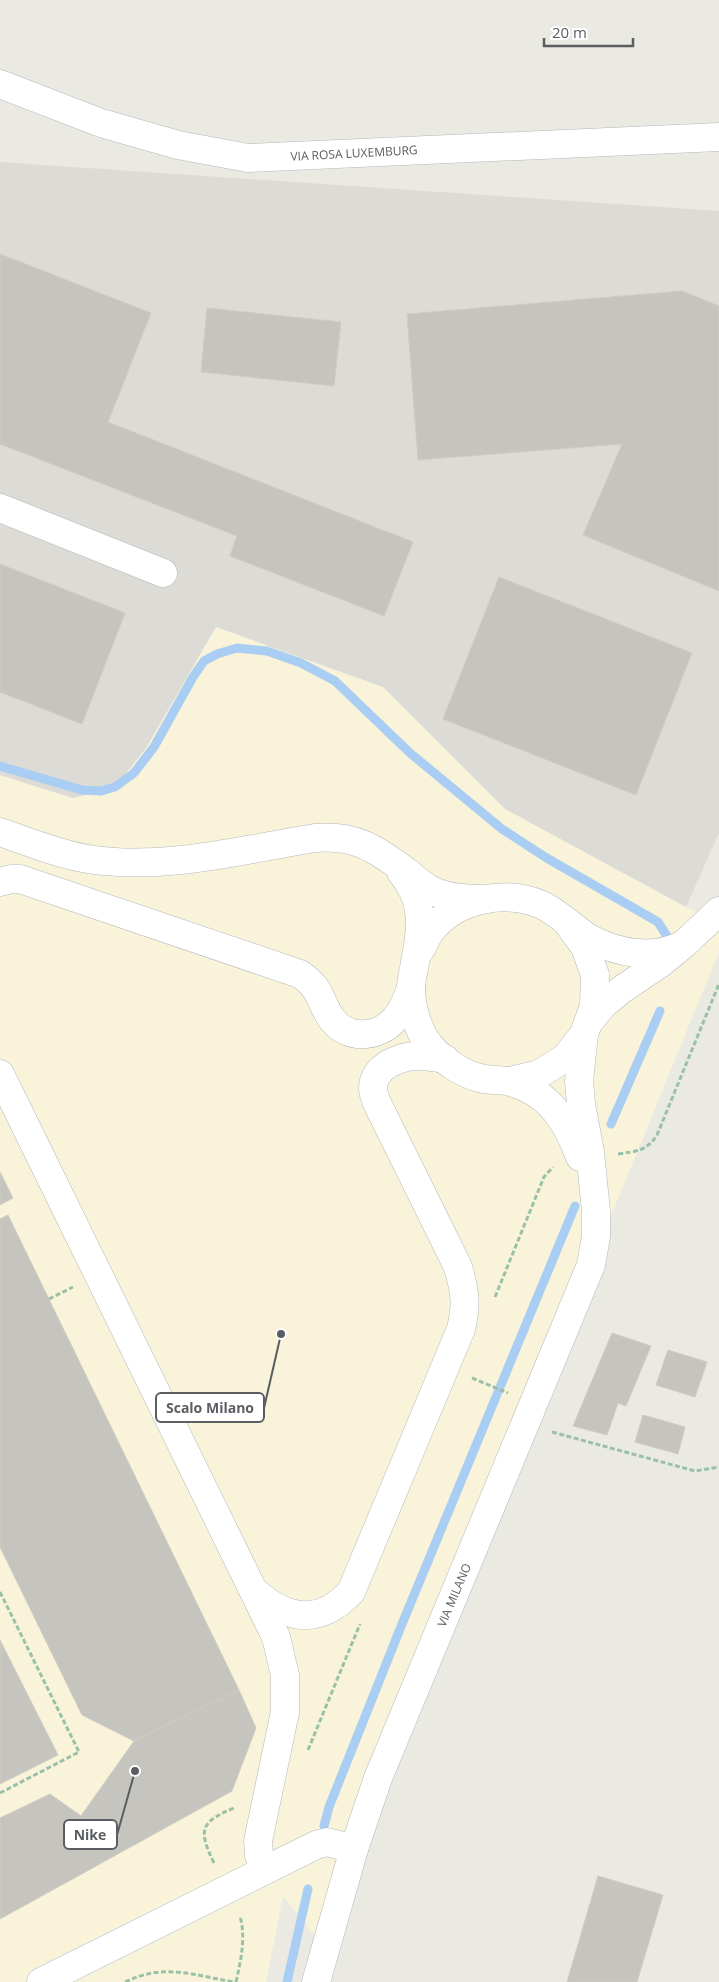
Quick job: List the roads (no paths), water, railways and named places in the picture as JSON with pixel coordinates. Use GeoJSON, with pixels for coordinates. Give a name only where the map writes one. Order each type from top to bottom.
{"type":"FeatureCollection","features":[{"type":"Feature","properties":{"kind":"street","name":"VIA ROSA LUXEMBURG"},"geometry":{"type":"LineString","coordinates":[[0,84],[101,123],[178,145],[248,158],[719,136]]}},
{"type":"Feature","properties":{"kind":"street"},"geometry":{"type":"LineString","coordinates":[[0,508],[163,573]]}},
{"type":"Feature","properties":{"kind":"street"},"geometry":{"type":"LineString","coordinates":[[0,832],[57,852],[87,859],[123,863],[188,859],[315,838],[334,837],[354,841],[376,849],[429,889],[445,896],[482,900],[512,897],[542,905],[589,938],[608,946],[631,953],[651,954],[671,951],[684,944]]}},
{"type":"Feature","properties":{"kind":"street"},"geometry":{"type":"LineString","coordinates":[[0,882],[20,879],[300,974],[311,982],[320,995],[331,1018],[340,1028],[354,1035],[368,1034],[383,1029],[395,1019],[404,1006],[411,988],[421,929],[420,915],[408,881],[393,862]]}},
{"type":"Feature","properties":{"kind":"street"},"geometry":{"type":"LineString","coordinates":[[416,958],[431,931],[454,911],[482,900]]}},
{"type":"Feature","properties":{"kind":"street"},"geometry":{"type":"LineString","coordinates":[[510,1082],[540,1074],[565,1058],[604,1004],[621,990],[662,963],[719,911]]}},
{"type":"Feature","properties":{"kind":"street"},"geometry":{"type":"LineString","coordinates":[[567,922],[585,947],[595,975],[594,1006],[586,1028],[580,1082],[596,1211]]}},
{"type":"Feature","properties":{"kind":"street"},"geometry":{"type":"LineString","coordinates":[[411,988],[416,1018],[429,1045],[452,1066],[480,1078],[510,1082],[529,1089],[548,1102],[562,1117],[573,1138],[587,1176],[596,1211]]}},
{"type":"Feature","properties":{"kind":"street"},"geometry":{"type":"LineString","coordinates":[[254,1591],[267,1602],[284,1612],[305,1615],[325,1612],[340,1604],[351,1592],[461,1329],[466,1309],[464,1287],[458,1267],[376,1101],[373,1088],[378,1075],[386,1065],[402,1058],[420,1056],[445,1059]]}},
{"type":"Feature","properties":{"kind":"street"},"geometry":{"type":"LineString","coordinates":[[0,1074],[276,1637],[286,1675],[285,1712],[258,1842],[259,1855],[265,1870]]}},
{"type":"Feature","properties":{"kind":"street","name":"VIA MILANO"},"geometry":{"type":"LineString","coordinates":[[316,1982],[354,1849],[378,1778],[591,1265],[596,1236],[596,1211]]}},
{"type":"Feature","properties":{"kind":"street"},"geometry":{"type":"LineString","coordinates":[[41,1982],[316,1845],[327,1842],[354,1849]]}},
{"type":"Feature","properties":{"kind":"waterway"},"geometry":{"type":"LineString","coordinates":[[0,766],[82,790],[101,791],[115,787],[134,773],[154,747],[204,661],[217,654],[237,648],[267,651],[301,663],[335,681],[410,753],[502,829],[545,857],[658,922],[670,941]]}},
{"type":"Feature","properties":{"kind":"waterway"},"geometry":{"type":"LineString","coordinates":[[611,1124],[660,1011]]}},
{"type":"Feature","properties":{"kind":"waterway"},"geometry":{"type":"LineString","coordinates":[[324,1826],[329,1807],[402,1624],[575,1206]]}},
{"type":"Feature","properties":{"kind":"waterway"},"geometry":{"type":"LineString","coordinates":[[287,1982],[308,1889]]}},
{"type":"Feature","properties":{"kind":"place","name":"Scalo Milano"},"geometry":{"type":"Point","coordinates":[281,1334]}},
{"type":"Feature","properties":{"kind":"place","name":"Nike"},"geometry":{"type":"Point","coordinates":[135,1771]}}]}
